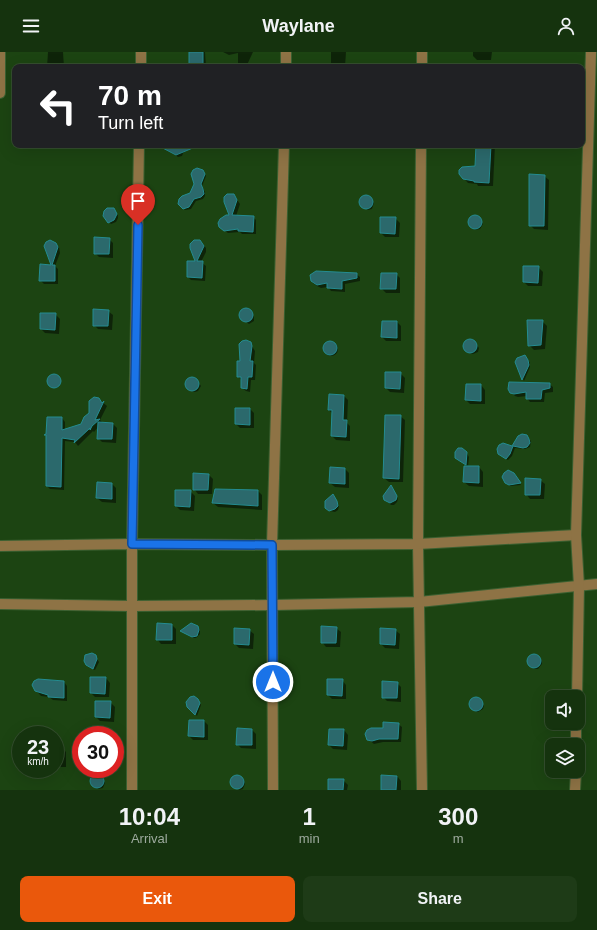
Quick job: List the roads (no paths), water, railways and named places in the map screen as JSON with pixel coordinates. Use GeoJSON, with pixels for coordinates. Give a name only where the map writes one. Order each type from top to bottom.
{"type":"FeatureCollection","features":[{"type":"Feature","properties":{"kind":"street"},"geometry":{"type":"LineString","coordinates":[[0,52],[0,93]]}},
{"type":"Feature","properties":{"kind":"street"},"geometry":{"type":"LineString","coordinates":[[141,52],[141,64]]}},
{"type":"Feature","properties":{"kind":"street"},"geometry":{"type":"LineString","coordinates":[[286,52],[286,64]]}},
{"type":"Feature","properties":{"kind":"street"},"geometry":{"type":"LineString","coordinates":[[422,52],[422,64]]}},
{"type":"Feature","properties":{"kind":"street"},"geometry":{"type":"LineString","coordinates":[[577,690],[579,586],[576,535],[591,52]]}},
{"type":"Feature","properties":{"kind":"street"},"geometry":{"type":"LineString","coordinates":[[132,790],[132,544],[139,148]]}},
{"type":"Feature","properties":{"kind":"street"},"geometry":{"type":"LineString","coordinates":[[272,790],[272,545],[284,148]]}},
{"type":"Feature","properties":{"kind":"street"},"geometry":{"type":"LineString","coordinates":[[421,148],[418,544],[422,790]]}},
{"type":"Feature","properties":{"kind":"street"},"geometry":{"type":"LineString","coordinates":[[0,546],[132,544],[418,544],[576,535]]}},
{"type":"Feature","properties":{"kind":"street"},"geometry":{"type":"LineString","coordinates":[[0,604],[132,606],[419,602],[597,584]]}},
{"type":"Feature","properties":{"kind":"street"},"geometry":{"type":"LineString","coordinates":[[579,586],[597,591]]}},
{"type":"Feature","properties":{"kind":"street"},"geometry":{"type":"LineString","coordinates":[[575,790],[576,778]]}}]}
